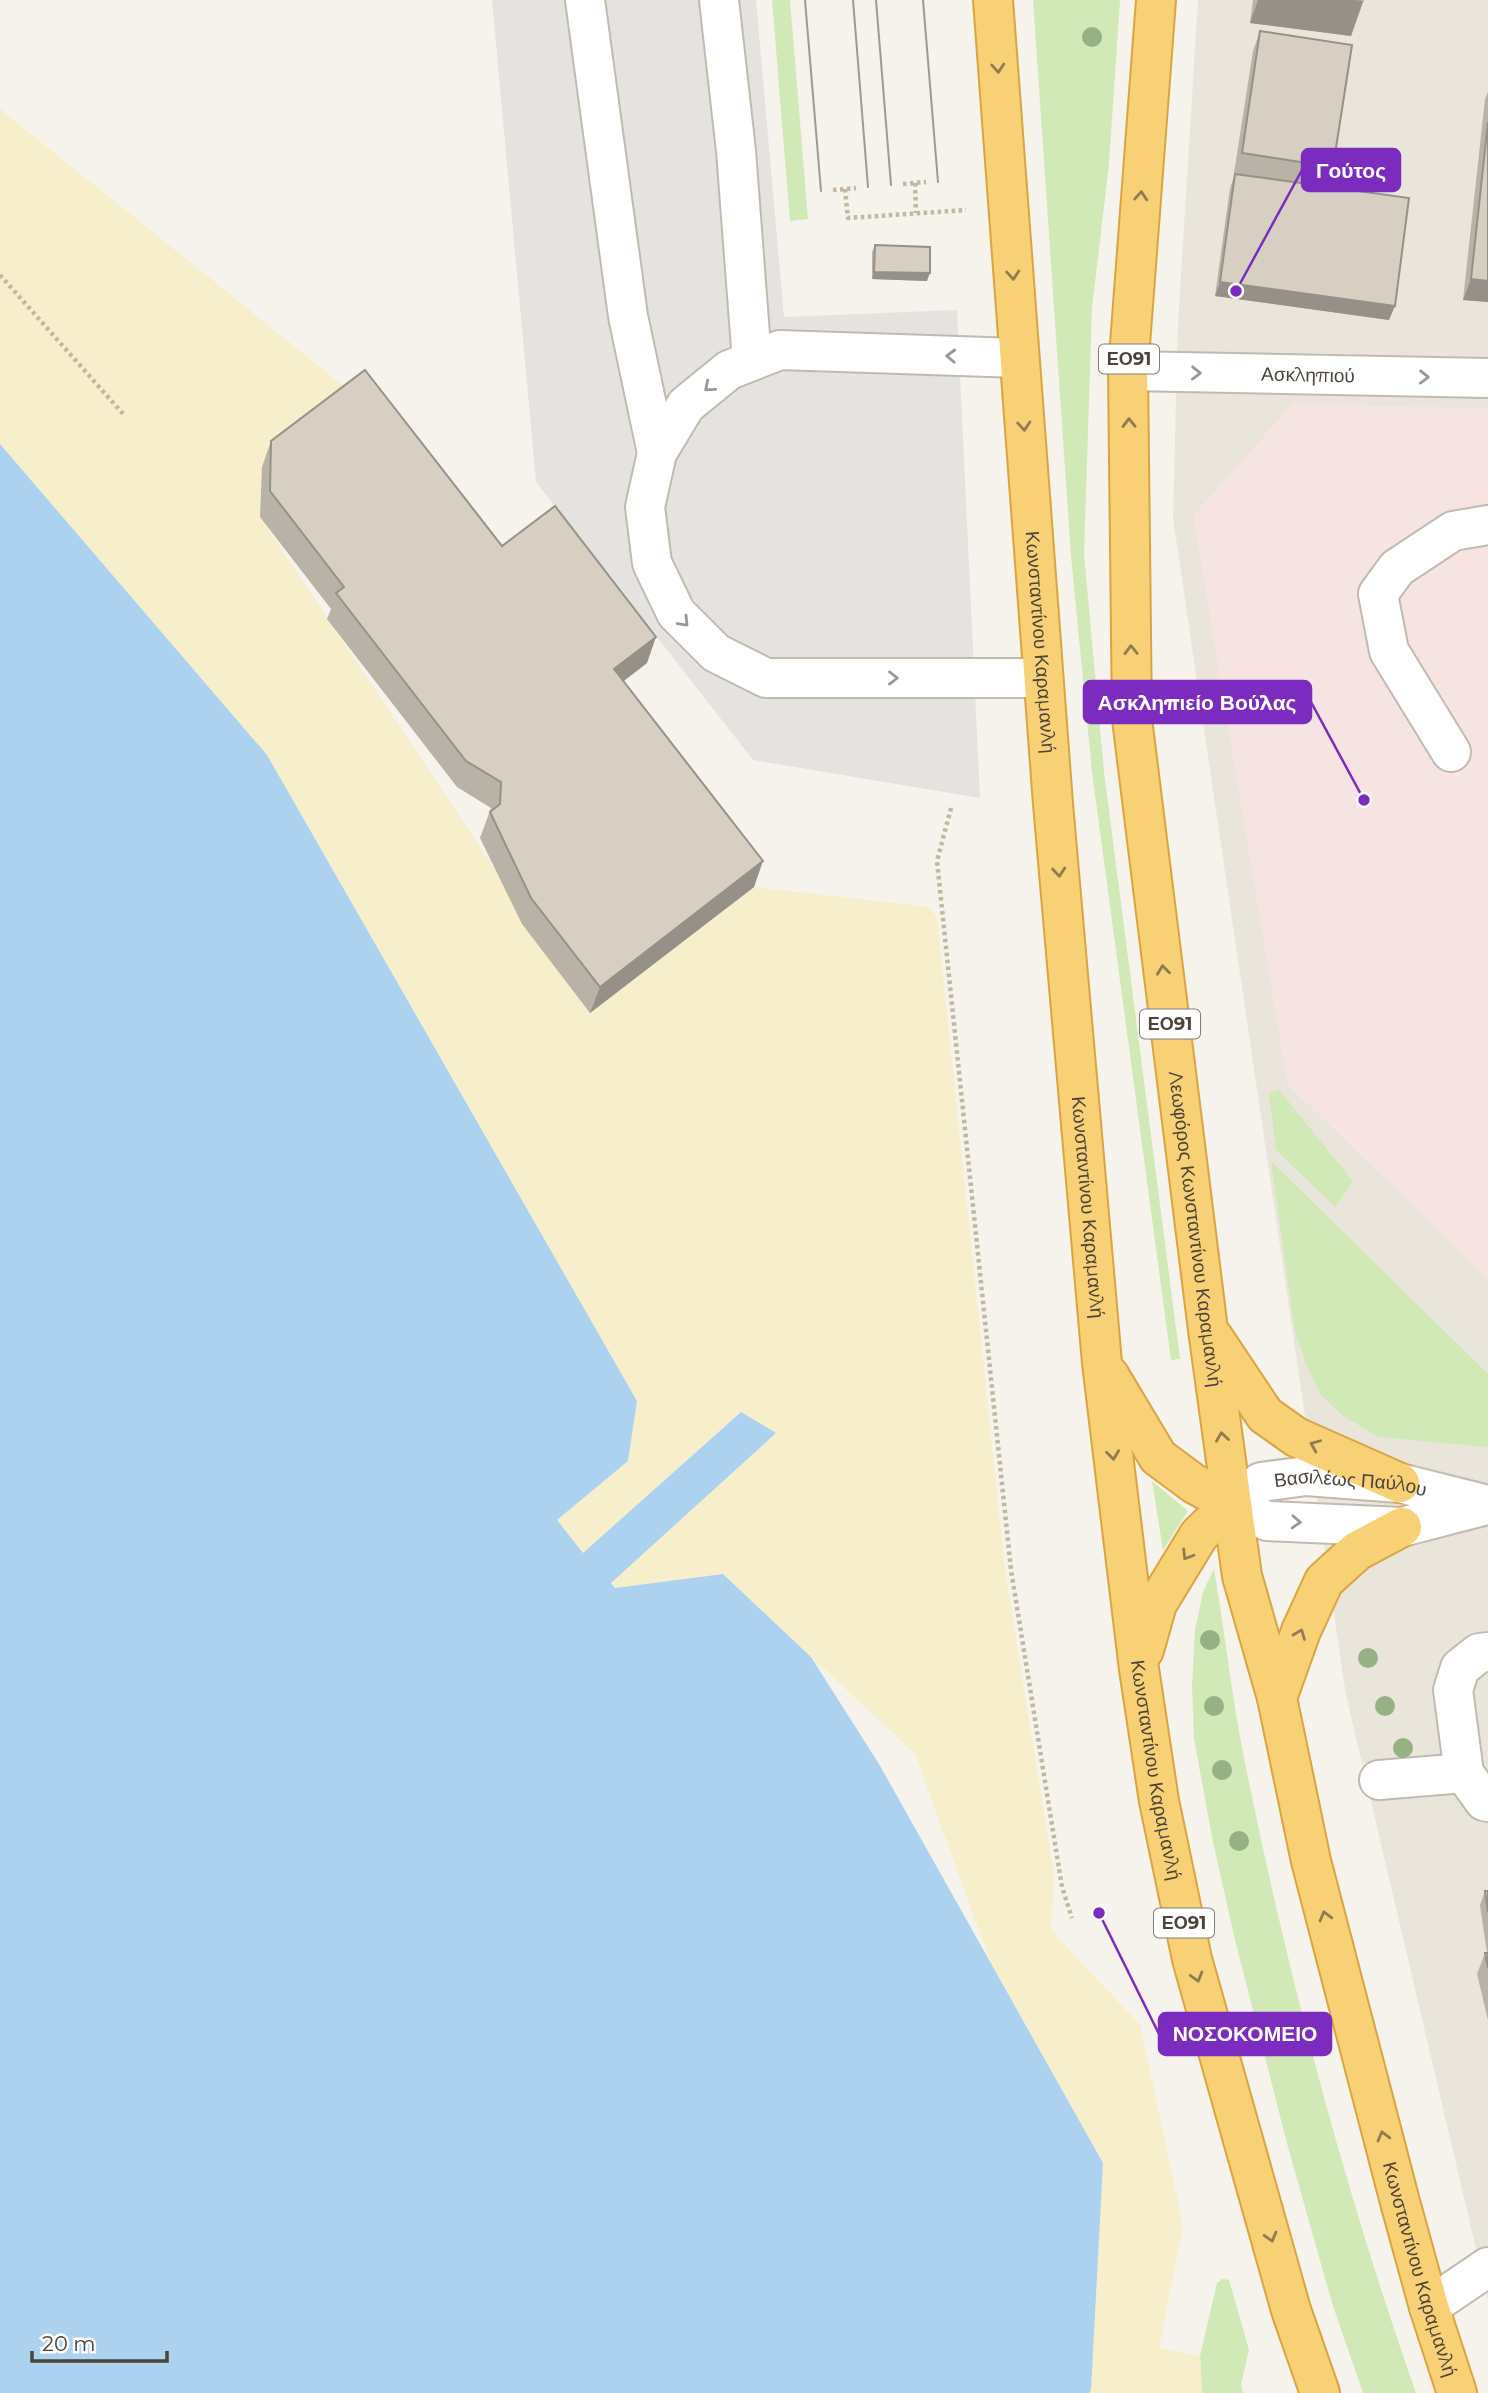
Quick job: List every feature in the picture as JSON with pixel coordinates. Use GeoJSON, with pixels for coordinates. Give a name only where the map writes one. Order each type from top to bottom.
{"type":"FeatureCollection","features":[{"type":"Feature","properties":{"kind":"highway","name":"Κωνσταντίνου Καραμανλή"},"geometry":{"type":"LineString","coordinates":[[993,0],[1043,678],[1102,1363],[1139,1670],[1159,1801],[1192,1959],[1291,2310],[1320,2393]]}},
{"type":"Feature","properties":{"kind":"highway","name":"ΕΟ91"},"geometry":{"type":"LineString","coordinates":[[1128,371],[1156,0]]}},
{"type":"Feature","properties":{"kind":"highway","name":"Λεωφόρος Κωνσταντίνου Καραμανλή"},"geometry":{"type":"LineString","coordinates":[[1128,371],[1132,719],[1241,1576],[1277,1698],[1283,1735]]}},
{"type":"Feature","properties":{"kind":"highway"},"geometry":{"type":"LineString","coordinates":[[1208,1330],[1265,1415],[1296,1437],[1400,1483]]}},
{"type":"Feature","properties":{"kind":"highway"},"geometry":{"type":"LineString","coordinates":[[1102,1363],[1158,1457],[1193,1483],[1231,1504],[1199,1535],[1157,1604],[1139,1670]]}},
{"type":"Feature","properties":{"kind":"highway"},"geometry":{"type":"LineString","coordinates":[[1277,1698],[1300,1631],[1324,1581],[1357,1551],[1402,1527]]}},
{"type":"Feature","properties":{"kind":"highway","name":"Κωνσταντίνου Καραμανλή"},"geometry":{"type":"LineString","coordinates":[[1283,1735],[1311,1861],[1429,2307],[1457,2393]]}},
{"type":"Feature","properties":{"kind":"street"},"geometry":{"type":"LineString","coordinates":[[585,0],[628,316],[657,453]]}},
{"type":"Feature","properties":{"kind":"street"},"geometry":{"type":"LineString","coordinates":[[719,0],[736,151],[752,361]]}},
{"type":"Feature","properties":{"kind":"street"},"geometry":{"type":"LineString","coordinates":[[1019,358],[780,350],[729,370],[686,405],[657,453],[645,507],[652,562],[676,613],[716,653],[766,678],[1043,678]]}},
{"type":"Feature","properties":{"kind":"street","name":"Ασκληπιού"},"geometry":{"type":"LineString","coordinates":[[1128,371],[1488,379]]}},
{"type":"Feature","properties":{"kind":"street"},"geometry":{"type":"LineString","coordinates":[[1451,752],[1389,651],[1378,594],[1397,568],[1453,531],[1488,525]]}},
{"type":"Feature","properties":{"kind":"street","name":"Βασιλέως Παύλου"},"geometry":{"type":"LineString","coordinates":[[1306,1476],[1400,1483],[1488,1505],[1402,1527],[1266,1521],[1231,1504],[1261,1482],[1306,1476]]}},
{"type":"Feature","properties":{"kind":"street"},"geometry":{"type":"LineString","coordinates":[[1488,1652],[1479,1653],[1460,1668],[1453,1690],[1464,1773],[1484,1801],[1488,1802]]}},
{"type":"Feature","properties":{"kind":"street"},"geometry":{"type":"LineString","coordinates":[[1379,1780],[1464,1773]]}},
{"type":"Feature","properties":{"kind":"street"},"geometry":{"type":"LineString","coordinates":[[1429,2307],[1488,2267]]}},
{"type":"Feature","properties":{"kind":"path"},"geometry":{"type":"LineString","coordinates":[[903,184],[926,182]]}},
{"type":"Feature","properties":{"kind":"path"},"geometry":{"type":"LineString","coordinates":[[915,183],[916,214]]}},
{"type":"Feature","properties":{"kind":"path"},"geometry":{"type":"LineString","coordinates":[[833,190],[856,188]]}},
{"type":"Feature","properties":{"kind":"path"},"geometry":{"type":"LineString","coordinates":[[845,189],[848,218],[1009,206]]}},
{"type":"Feature","properties":{"kind":"path"},"geometry":{"type":"LineString","coordinates":[[0,275],[124,415]]}},
{"type":"Feature","properties":{"kind":"path"},"geometry":{"type":"LineString","coordinates":[[951,808],[937,861],[1011,1570],[1062,1887],[1072,1918]]}},
{"type":"Feature","properties":{"kind":"shaded area"},"geometry":{"type":"Polygon","coordinates":[[[492,0],[756,0],[784,317],[957,310],[980,798],[753,760],[536,482],[492,0]]]}},
{"type":"Feature","properties":{"kind":"shaded area"},"geometry":{"type":"Polygon","coordinates":[[[1198,0],[1488,0],[1488,2300],[1346,1695],[1173,518],[1178,322],[1198,0]]]}},
{"type":"Feature","properties":{"kind":"shaded area"},"geometry":{"type":"Polygon","coordinates":[[[1292,404],[1488,408],[1488,1279],[1287,1084],[1193,516],[1292,404]]]}},
{"type":"Feature","properties":{"kind":"green space"},"geometry":{"type":"Polygon","coordinates":[[[772,0],[790,0],[808,219],[790,221],[772,0]]]}},
{"type":"Feature","properties":{"kind":"green space"},"geometry":{"type":"Polygon","coordinates":[[[1033,0],[1120,0],[1109,164],[1092,308],[1084,554],[1104,772],[1180,1359],[1171,1360],[1092,772],[1071,556],[1033,0]]]}},
{"type":"Feature","properties":{"kind":"green space"},"geometry":{"type":"Polygon","coordinates":[[[1278,1089],[1353,1181],[1335,1207],[1276,1150],[1269,1094],[1278,1089]]]}},
{"type":"Feature","properties":{"kind":"green space"},"geometry":{"type":"Polygon","coordinates":[[[1271,1161],[1488,1374],[1488,1447],[1379,1437],[1343,1416],[1321,1395],[1295,1332],[1271,1161]]]}},
{"type":"Feature","properties":{"kind":"green space"},"geometry":{"type":"Polygon","coordinates":[[[1152,1481],[1188,1511],[1163,1550],[1152,1481]]]}},
{"type":"Feature","properties":{"kind":"green space"},"geometry":{"type":"Polygon","coordinates":[[[1214,1569],[1245,1763],[1299,2002],[1365,2238],[1416,2393],[1363,2393],[1332,2303],[1288,2147],[1235,1940],[1194,1739],[1192,1686],[1195,1630],[1203,1592],[1214,1569]]]}},
{"type":"Feature","properties":{"kind":"green space"},"geometry":{"type":"Polygon","coordinates":[[[1222,2279],[1229,2280],[1249,2350],[1241,2384],[1243,2393],[1202,2393],[1200,2356],[1217,2283],[1222,2279]]]}},
{"type":"Feature","properties":{"kind":"sand"},"geometry":{"type":"Polygon","coordinates":[[[0,109],[355,395],[260,517],[590,1012],[754,887],[921,906],[931,909],[937,918],[1005,1570],[1054,1875],[1051,1930],[1140,2025],[1183,2226],[1159,2348],[1200,2356],[1202,2393],[1089,2393],[1103,2163],[990,1961],[915,1754],[723,1574],[615,1588],[611,1582],[775,1433],[740,1412],[583,1554],[557,1520],[628,1461],[637,1401],[267,755],[0,444],[0,109]]]}},
{"type":"Feature","properties":{"kind":"water"},"geometry":{"type":"Polygon","coordinates":[[[0,444],[267,755],[637,1401],[628,1461],[557,1520],[583,1553],[741,1412],[776,1433],[611,1583],[615,1588],[723,1574],[811,1657],[879,1764],[1103,2163],[1089,2393],[0,2393],[0,444]]]}},
{"type":"Feature","properties":{"kind":"building"},"geometry":{"type":"Polygon","coordinates":[[[1260,31],[1352,45],[1333,167],[1242,153],[1260,31]]]}},
{"type":"Feature","properties":{"kind":"building"},"geometry":{"type":"Polygon","coordinates":[[[1488,122],[1488,281],[1471,279],[1488,122]]]}},
{"type":"Feature","properties":{"kind":"building"},"geometry":{"type":"Polygon","coordinates":[[[1235,174],[1409,198],[1395,306],[1220,282],[1235,174]]]}},
{"type":"Feature","properties":{"kind":"building"},"geometry":{"type":"Polygon","coordinates":[[[875,245],[930,247],[930,273],[874,272],[875,245]]]}},
{"type":"Feature","properties":{"kind":"building"},"geometry":{"type":"Polygon","coordinates":[[[365,370],[502,546],[555,506],[656,637],[614,669],[763,861],[600,987],[531,898],[490,812],[500,804],[501,782],[466,761],[336,593],[344,587],[270,491],[271,441],[365,370]]]}},
{"type":"Feature","properties":{"kind":"building"},"geometry":{"type":"Polygon","coordinates":[[[1485,1891],[1488,1891],[1488,1912],[1485,1891]]]}},
{"type":"Feature","properties":{"kind":"tram line"},"geometry":{"type":"LineString","coordinates":[[805,0],[821,191]]}},
{"type":"Feature","properties":{"kind":"tram line"},"geometry":{"type":"LineString","coordinates":[[853,0],[868,187]]}},
{"type":"Feature","properties":{"kind":"tram line"},"geometry":{"type":"LineString","coordinates":[[876,0],[891,185]]}},
{"type":"Feature","properties":{"kind":"tram line"},"geometry":{"type":"LineString","coordinates":[[923,0],[938,182]]}},
{"type":"Feature","properties":{"kind":"place","name":"Γούτος"},"geometry":{"type":"Point","coordinates":[1236,291]}},
{"type":"Feature","properties":{"kind":"place","name":"Ασκληπιείο Βούλας"},"geometry":{"type":"Point","coordinates":[1364,800]}},
{"type":"Feature","properties":{"kind":"place","name":"ΝΟΣΟΚΟΜΕΙΟ"},"geometry":{"type":"Point","coordinates":[1099,1913]}}]}
